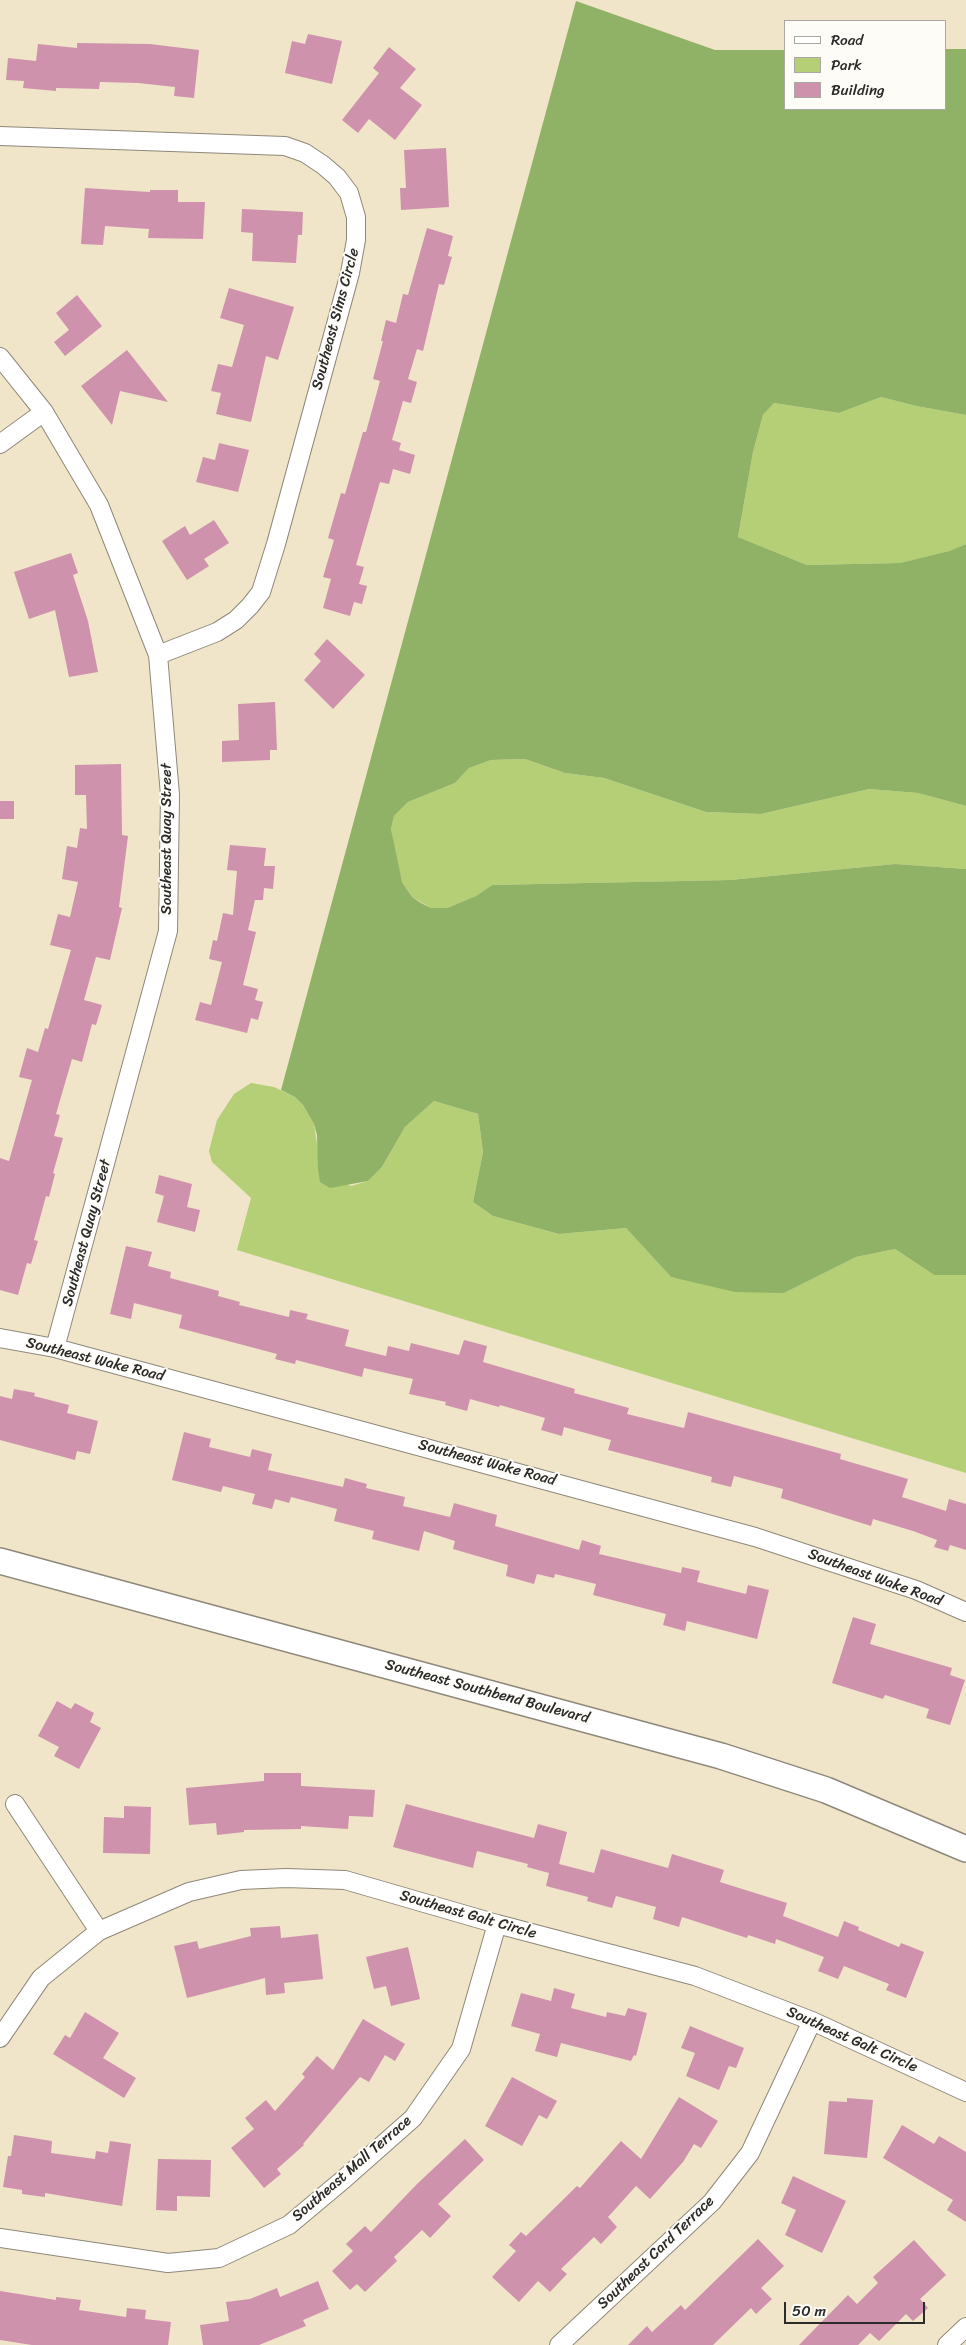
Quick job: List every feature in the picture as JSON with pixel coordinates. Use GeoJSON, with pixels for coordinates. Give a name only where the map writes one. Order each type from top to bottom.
{"type":"FeatureCollection","features":[{"type":"Feature","properties":{"kind":"street","name":"Southeast Sims Circle"},"geometry":{"type":"LineString","coordinates":[[0,136],[285,146],[305,153],[323,165],[337,177],[349,193],[356,217],[356,240],[350,273],[276,544],[261,592],[236,620],[217,632],[158,655]]}},
{"type":"Feature","properties":{"kind":"street","name":"Southeast Quay Street"},"geometry":{"type":"LineString","coordinates":[[0,357],[44,412],[99,505],[158,655],[170,794],[168,931],[55,1348]]}},
{"type":"Feature","properties":{"kind":"street"},"geometry":{"type":"LineString","coordinates":[[0,444],[44,412]]}},
{"type":"Feature","properties":{"kind":"street","name":"Southeast Wake Road"},"geometry":{"type":"LineString","coordinates":[[0,1338],[55,1348],[755,1537],[916,1590],[966,1612]]}},
{"type":"Feature","properties":{"kind":"street","name":"Southeast Southbend Boulevard"},"geometry":{"type":"LineString","coordinates":[[0,1560],[721,1756],[826,1790],[966,1849]]}},
{"type":"Feature","properties":{"kind":"street"},"geometry":{"type":"LineString","coordinates":[[15,1804],[99,1931]]}},
{"type":"Feature","properties":{"kind":"street","name":"Southeast Galt Circle"},"geometry":{"type":"LineString","coordinates":[[0,2038],[42,1978],[99,1931],[189,1892],[241,1880],[286,1878],[345,1880],[497,1924],[695,1976],[812,2021],[966,2092]]}},
{"type":"Feature","properties":{"kind":"street","name":"Southeast Mall Terrace"},"geometry":{"type":"LineString","coordinates":[[0,2238],[168,2262],[219,2258],[289,2224],[344,2179],[413,2118],[462,2049],[497,1924]]}},
{"type":"Feature","properties":{"kind":"street","name":"Southeast Card Terrace"},"geometry":{"type":"LineString","coordinates":[[559,2345],[712,2202],[750,2153],[812,2021]]}},
{"type":"Feature","properties":{"kind":"street"},"geometry":{"type":"LineString","coordinates":[[947,2345],[966,2327]]}},
{"type":"Feature","properties":{"kind":"green space"},"geometry":{"type":"Polygon","coordinates":[[[576,1],[715,50],[784,50],[784,110],[946,110],[946,49],[966,49],[966,415],[916,406],[881,397],[839,413],[774,403],[763,415],[753,452],[738,537],[807,565],[900,563],[950,551],[966,544],[966,806],[918,793],[869,789],[761,814],[706,812],[604,778],[565,773],[525,759],[491,760],[469,768],[455,783],[408,802],[394,816],[391,829],[402,882],[412,897],[431,908],[447,908],[476,896],[492,885],[730,880],[895,864],[966,869],[966,1275],[934,1275],[895,1249],[856,1257],[784,1293],[735,1292],[671,1277],[626,1228],[559,1234],[493,1216],[473,1202],[483,1152],[478,1114],[434,1101],[405,1127],[382,1167],[368,1181],[330,1188],[320,1182],[317,1135],[314,1124],[303,1105],[295,1097],[281,1090],[576,1]]]}},
{"type":"Feature","properties":{"kind":"green space"},"geometry":{"type":"Polygon","coordinates":[[[881,397],[916,406],[966,415],[966,544],[950,552],[900,563],[807,565],[738,537],[753,452],[763,415],[774,403],[839,413],[881,397]]]}},
{"type":"Feature","properties":{"kind":"green space"},"geometry":{"type":"Polygon","coordinates":[[[525,759],[565,773],[604,778],[706,812],[761,814],[869,789],[918,793],[966,806],[966,869],[895,864],[730,880],[492,885],[476,896],[447,908],[431,908],[412,897],[402,882],[397,865],[391,829],[394,816],[408,802],[455,783],[469,768],[491,760],[525,759]]]}},
{"type":"Feature","properties":{"kind":"green space"},"geometry":{"type":"Polygon","coordinates":[[[251,1083],[274,1087],[295,1097],[303,1105],[314,1124],[318,1151],[318,1169],[351,1186],[368,1181],[382,1167],[405,1127],[434,1101],[478,1114],[483,1152],[473,1202],[493,1216],[559,1234],[626,1228],[671,1277],[784,1293],[856,1257],[895,1249],[934,1275],[966,1275],[966,1473],[237,1250],[251,1198],[212,1162],[209,1151],[217,1120],[234,1094],[251,1083]]]}},
{"type":"Feature","properties":{"kind":"building"},"geometry":{"type":"Polygon","coordinates":[[[308,34],[342,41],[332,84],[285,73],[292,41],[305,44],[308,34]]]}},
{"type":"Feature","properties":{"kind":"building"},"geometry":{"type":"Polygon","coordinates":[[[77,43],[150,44],[199,50],[194,98],[174,96],[175,87],[138,83],[100,82],[99,89],[56,88],[56,91],[23,88],[24,81],[6,80],[8,58],[36,61],[38,44],[77,48],[77,43]]]}},
{"type":"Feature","properties":{"kind":"building"},"geometry":{"type":"Polygon","coordinates":[[[389,47],[416,69],[400,88],[422,105],[395,140],[369,119],[358,133],[342,120],[379,73],[373,68],[389,47]]]}},
{"type":"Feature","properties":{"kind":"building"},"geometry":{"type":"Polygon","coordinates":[[[446,148],[449,207],[401,210],[400,188],[406,188],[404,150],[446,148]]]}},
{"type":"Feature","properties":{"kind":"building"},"geometry":{"type":"Polygon","coordinates":[[[85,188],[150,192],[150,190],[178,190],[178,202],[205,202],[203,239],[148,238],[149,229],[105,226],[103,245],[81,244],[85,188]]]}},
{"type":"Feature","properties":{"kind":"building"},"geometry":{"type":"Polygon","coordinates":[[[242,209],[303,212],[302,235],[298,235],[296,263],[252,261],[253,233],[241,232],[242,209]]]}},
{"type":"Feature","properties":{"kind":"building"},"geometry":{"type":"Polygon","coordinates":[[[427,228],[453,236],[448,256],[452,257],[444,285],[439,284],[423,351],[417,349],[408,379],[417,382],[411,403],[403,401],[392,440],[401,443],[399,450],[415,455],[410,474],[393,469],[389,484],[380,482],[356,565],[364,567],[359,584],[367,586],[362,604],[354,602],[350,616],[323,608],[331,579],[323,577],[334,540],[328,538],[341,493],[345,494],[363,432],[366,432],[380,381],[373,379],[383,341],[381,341],[386,320],[396,323],[403,294],[408,295],[427,228]]]}},
{"type":"Feature","properties":{"kind":"building"},"geometry":{"type":"Polygon","coordinates":[[[229,288],[294,307],[278,360],[266,356],[251,422],[216,414],[221,393],[211,391],[218,364],[232,367],[244,325],[220,318],[229,288]]]}},
{"type":"Feature","properties":{"kind":"building"},"geometry":{"type":"Polygon","coordinates":[[[77,295],[102,326],[65,356],[54,342],[69,330],[56,313],[77,295]]]}},
{"type":"Feature","properties":{"kind":"building"},"geometry":{"type":"Polygon","coordinates":[[[127,350],[168,402],[120,391],[112,425],[81,386],[127,350]]]}},
{"type":"Feature","properties":{"kind":"building"},"geometry":{"type":"Polygon","coordinates":[[[219,443],[249,450],[238,492],[196,482],[203,457],[215,460],[219,443]]]}},
{"type":"Feature","properties":{"kind":"building"},"geometry":{"type":"Polygon","coordinates":[[[214,520],[229,543],[204,559],[209,566],[187,580],[162,541],[185,526],[190,535],[214,520]]]}},
{"type":"Feature","properties":{"kind":"building"},"geometry":{"type":"Polygon","coordinates":[[[71,553],[78,573],[73,575],[88,621],[98,672],[69,677],[55,610],[29,619],[14,572],[71,553]]]}},
{"type":"Feature","properties":{"kind":"building"},"geometry":{"type":"Polygon","coordinates":[[[327,639],[365,675],[333,709],[304,680],[321,661],[314,654],[327,639]]]}},
{"type":"Feature","properties":{"kind":"building"},"geometry":{"type":"Polygon","coordinates":[[[275,702],[277,750],[270,750],[270,760],[222,762],[222,741],[239,740],[238,704],[275,702]]]}},
{"type":"Feature","properties":{"kind":"building"},"geometry":{"type":"Polygon","coordinates":[[[121,764],[122,835],[128,836],[119,907],[122,908],[110,960],[96,957],[84,1000],[102,1005],[96,1025],[92,1024],[82,1062],[72,1059],[56,1114],[60,1115],[54,1136],[63,1138],[53,1173],[55,1174],[49,1197],[46,1196],[34,1240],[38,1241],[31,1264],[27,1263],[18,1295],[0,1290],[0,1158],[9,1161],[32,1080],[19,1077],[27,1048],[38,1052],[45,1028],[48,1029],[71,950],[50,945],[58,914],[70,917],[78,882],[62,879],[67,846],[77,848],[80,828],[87,829],[86,795],[75,795],[75,765],[121,764]]]}},
{"type":"Feature","properties":{"kind":"building"},"geometry":{"type":"Polygon","coordinates":[[[0,801],[14,801],[14,819],[0,819],[0,801]]]}},
{"type":"Feature","properties":{"kind":"building"},"geometry":{"type":"Polygon","coordinates":[[[230,845],[266,848],[264,866],[275,866],[273,889],[264,888],[263,900],[255,900],[248,930],[256,932],[243,985],[258,989],[255,1000],[263,1002],[258,1020],[251,1018],[247,1033],[195,1020],[200,1002],[211,1005],[222,962],[209,959],[213,940],[217,941],[223,913],[233,915],[237,871],[227,870],[230,845]]]}},
{"type":"Feature","properties":{"kind":"building"},"geometry":{"type":"Polygon","coordinates":[[[159,1175],[192,1184],[187,1207],[200,1210],[195,1232],[157,1222],[164,1196],[155,1193],[159,1175]]]}},
{"type":"Feature","properties":{"kind":"building"},"geometry":{"type":"Polygon","coordinates":[[[126,1246],[152,1252],[148,1266],[171,1272],[170,1278],[219,1291],[218,1296],[240,1302],[239,1305],[289,1317],[290,1310],[308,1314],[306,1319],[349,1330],[345,1346],[386,1356],[388,1346],[409,1351],[411,1343],[459,1355],[464,1340],[487,1346],[483,1362],[575,1389],[574,1393],[629,1408],[627,1414],[684,1428],[688,1412],[841,1454],[840,1459],[908,1479],[902,1497],[946,1511],[949,1499],[966,1504],[966,1550],[950,1545],[948,1551],[934,1547],[937,1540],[913,1531],[873,1519],[871,1526],[781,1498],[783,1489],[734,1476],[731,1487],[711,1482],[712,1477],[608,1450],[611,1440],[564,1427],[562,1436],[541,1430],[545,1418],[500,1405],[499,1407],[470,1399],[467,1411],[445,1405],[446,1402],[409,1394],[413,1379],[364,1368],[362,1377],[296,1360],[295,1364],[275,1359],[277,1354],[179,1328],[182,1315],[134,1303],[131,1319],[110,1314],[126,1246]]]}},
{"type":"Feature","properties":{"kind":"building"},"geometry":{"type":"Polygon","coordinates":[[[14,1389],[35,1393],[34,1396],[69,1405],[67,1413],[98,1421],[90,1454],[77,1451],[75,1460],[0,1440],[0,1396],[12,1399],[14,1389]]]}},
{"type":"Feature","properties":{"kind":"building"},"geometry":{"type":"Polygon","coordinates":[[[184,1432],[211,1439],[209,1447],[250,1457],[252,1449],[272,1454],[268,1470],[343,1487],[345,1478],[367,1484],[366,1488],[405,1497],[403,1506],[450,1517],[454,1503],[497,1515],[495,1526],[579,1550],[582,1540],[601,1546],[599,1554],[681,1573],[682,1567],[700,1571],[697,1582],[746,1594],[748,1585],[769,1590],[757,1639],[687,1621],[685,1631],[663,1625],[666,1614],[593,1595],[596,1584],[555,1574],[554,1578],[537,1574],[534,1584],[506,1576],[508,1565],[453,1549],[455,1541],[424,1531],[419,1551],[372,1539],[374,1531],[334,1521],[337,1509],[291,1497],[289,1503],[275,1499],[272,1509],[252,1504],[255,1494],[223,1486],[221,1492],[172,1480],[184,1432]]]}},
{"type":"Feature","properties":{"kind":"building"},"geometry":{"type":"Polygon","coordinates":[[[853,1617],[876,1624],[870,1644],[952,1668],[950,1675],[965,1680],[950,1725],[926,1718],[929,1709],[885,1695],[883,1699],[832,1683],[853,1617]]]}},
{"type":"Feature","properties":{"kind":"building"},"geometry":{"type":"Polygon","coordinates":[[[57,1701],[71,1709],[75,1703],[94,1713],[90,1722],[101,1728],[79,1769],[54,1756],[59,1747],[38,1736],[57,1701]]]}},
{"type":"Feature","properties":{"kind":"building"},"geometry":{"type":"Polygon","coordinates":[[[264,1773],[301,1773],[301,1786],[375,1790],[373,1817],[349,1816],[348,1829],[301,1826],[301,1829],[244,1830],[244,1832],[217,1835],[216,1823],[189,1825],[186,1788],[264,1781],[264,1773]]]}},
{"type":"Feature","properties":{"kind":"building"},"geometry":{"type":"Polygon","coordinates":[[[406,1804],[534,1838],[538,1824],[567,1832],[559,1864],[594,1873],[601,1849],[668,1868],[672,1854],[724,1870],[720,1882],[787,1903],[783,1916],[838,1937],[844,1921],[859,1927],[858,1930],[899,1947],[901,1943],[924,1952],[906,1998],[886,1990],[889,1984],[844,1966],[838,1979],[818,1971],[824,1957],[776,1939],[775,1944],[748,1935],[747,1938],[682,1917],[679,1927],[653,1919],[656,1907],[616,1896],[612,1908],[587,1901],[588,1897],[546,1886],[549,1873],[527,1867],[528,1864],[477,1851],[473,1868],[393,1847],[406,1804]]]}},
{"type":"Feature","properties":{"kind":"building"},"geometry":{"type":"Polygon","coordinates":[[[124,1806],[151,1807],[150,1854],[103,1853],[104,1817],[124,1818],[124,1806]]]}},
{"type":"Feature","properties":{"kind":"building"},"geometry":{"type":"Polygon","coordinates":[[[280,1926],[281,1938],[318,1934],[323,1979],[284,1983],[285,1993],[266,1995],[265,1978],[187,1998],[174,1946],[197,1941],[199,1949],[251,1936],[250,1928],[280,1926]]]}},
{"type":"Feature","properties":{"kind":"building"},"geometry":{"type":"Polygon","coordinates":[[[408,1947],[420,1999],[391,2006],[386,1986],[374,1989],[366,1957],[408,1947]]]}},
{"type":"Feature","properties":{"kind":"building"},"geometry":{"type":"Polygon","coordinates":[[[554,1988],[575,1994],[571,2008],[606,2017],[607,2012],[625,2016],[628,2008],[647,2013],[636,2056],[634,2055],[631,2061],[561,2043],[557,2057],[535,2051],[540,2034],[511,2026],[521,1993],[551,2001],[554,1988]]]}},
{"type":"Feature","properties":{"kind":"building"},"geometry":{"type":"Polygon","coordinates":[[[85,2012],[119,2033],[103,2058],[136,2078],[124,2098],[53,2054],[65,2035],[70,2038],[85,2012]]]}},
{"type":"Feature","properties":{"kind":"building"},"geometry":{"type":"Polygon","coordinates":[[[363,2019],[405,2044],[395,2061],[385,2055],[369,2082],[360,2077],[304,2145],[277,2169],[281,2174],[264,2188],[231,2148],[254,2129],[245,2118],[266,2100],[275,2111],[305,2077],[302,2074],[317,2056],[333,2070],[363,2019]]]}},
{"type":"Feature","properties":{"kind":"building"},"geometry":{"type":"Polygon","coordinates":[[[690,2026],[744,2048],[736,2068],[729,2066],[719,2090],[686,2076],[695,2053],[681,2048],[690,2026]]]}},
{"type":"Feature","properties":{"kind":"building"},"geometry":{"type":"Polygon","coordinates":[[[512,2077],[557,2101],[547,2119],[539,2115],[522,2146],[485,2126],[512,2077]]]}},
{"type":"Feature","properties":{"kind":"building"},"geometry":{"type":"Polygon","coordinates":[[[679,2097],[718,2121],[701,2148],[694,2144],[683,2162],[650,2199],[636,2186],[608,2217],[617,2227],[601,2244],[594,2237],[561,2269],[567,2274],[550,2292],[538,2281],[519,2302],[492,2277],[516,2251],[509,2245],[521,2232],[526,2236],[577,2186],[580,2188],[621,2141],[641,2159],[679,2097]]]}},
{"type":"Feature","properties":{"kind":"building"},"geometry":{"type":"Polygon","coordinates":[[[847,2098],[873,2100],[867,2158],[824,2154],[829,2101],[847,2102],[847,2098]]]}},
{"type":"Feature","properties":{"kind":"building"},"geometry":{"type":"Polygon","coordinates":[[[902,2125],[934,2144],[939,2136],[966,2152],[966,2222],[947,2210],[953,2200],[883,2158],[902,2125]]]}},
{"type":"Feature","properties":{"kind":"building"},"geometry":{"type":"Polygon","coordinates":[[[14,2135],[52,2141],[51,2153],[95,2159],[96,2151],[108,2153],[110,2141],[131,2144],[122,2206],[45,2193],[45,2197],[22,2194],[22,2190],[3,2187],[8,2156],[11,2156],[14,2135]]]}},
{"type":"Feature","properties":{"kind":"building"},"geometry":{"type":"Polygon","coordinates":[[[465,2139],[484,2160],[438,2204],[451,2216],[430,2238],[422,2230],[394,2257],[397,2261],[365,2292],[357,2284],[350,2290],[332,2271],[353,2251],[346,2244],[365,2226],[371,2232],[417,2184],[465,2139]]]}},
{"type":"Feature","properties":{"kind":"building"},"geometry":{"type":"Polygon","coordinates":[[[158,2159],[211,2160],[210,2197],[177,2196],[177,2211],[156,2210],[158,2159]]]}},
{"type":"Feature","properties":{"kind":"building"},"geometry":{"type":"Polygon","coordinates":[[[793,2176],[846,2201],[822,2253],[785,2235],[796,2210],[781,2203],[793,2176]]]}},
{"type":"Feature","properties":{"kind":"building"},"geometry":{"type":"Polygon","coordinates":[[[758,2239],[784,2266],[761,2288],[772,2299],[756,2314],[751,2308],[713,2345],[628,2345],[647,2326],[652,2332],[681,2305],[685,2310],[758,2239]]]}},
{"type":"Feature","properties":{"kind":"building"},"geometry":{"type":"Polygon","coordinates":[[[914,2240],[946,2275],[920,2299],[928,2308],[913,2321],[906,2314],[879,2341],[870,2333],[858,2345],[799,2345],[848,2295],[857,2304],[878,2283],[873,2277],[914,2240]]]}},
{"type":"Feature","properties":{"kind":"building"},"geometry":{"type":"Polygon","coordinates":[[[318,2281],[329,2309],[303,2320],[306,2326],[259,2345],[203,2345],[200,2325],[229,2321],[226,2302],[250,2299],[277,2288],[280,2297],[318,2281]]]}},
{"type":"Feature","properties":{"kind":"building"},"geometry":{"type":"Polygon","coordinates":[[[0,2291],[56,2300],[56,2297],[81,2300],[79,2310],[126,2317],[127,2308],[146,2310],[145,2319],[171,2322],[168,2345],[32,2345],[0,2340],[0,2291]]]}}]}
